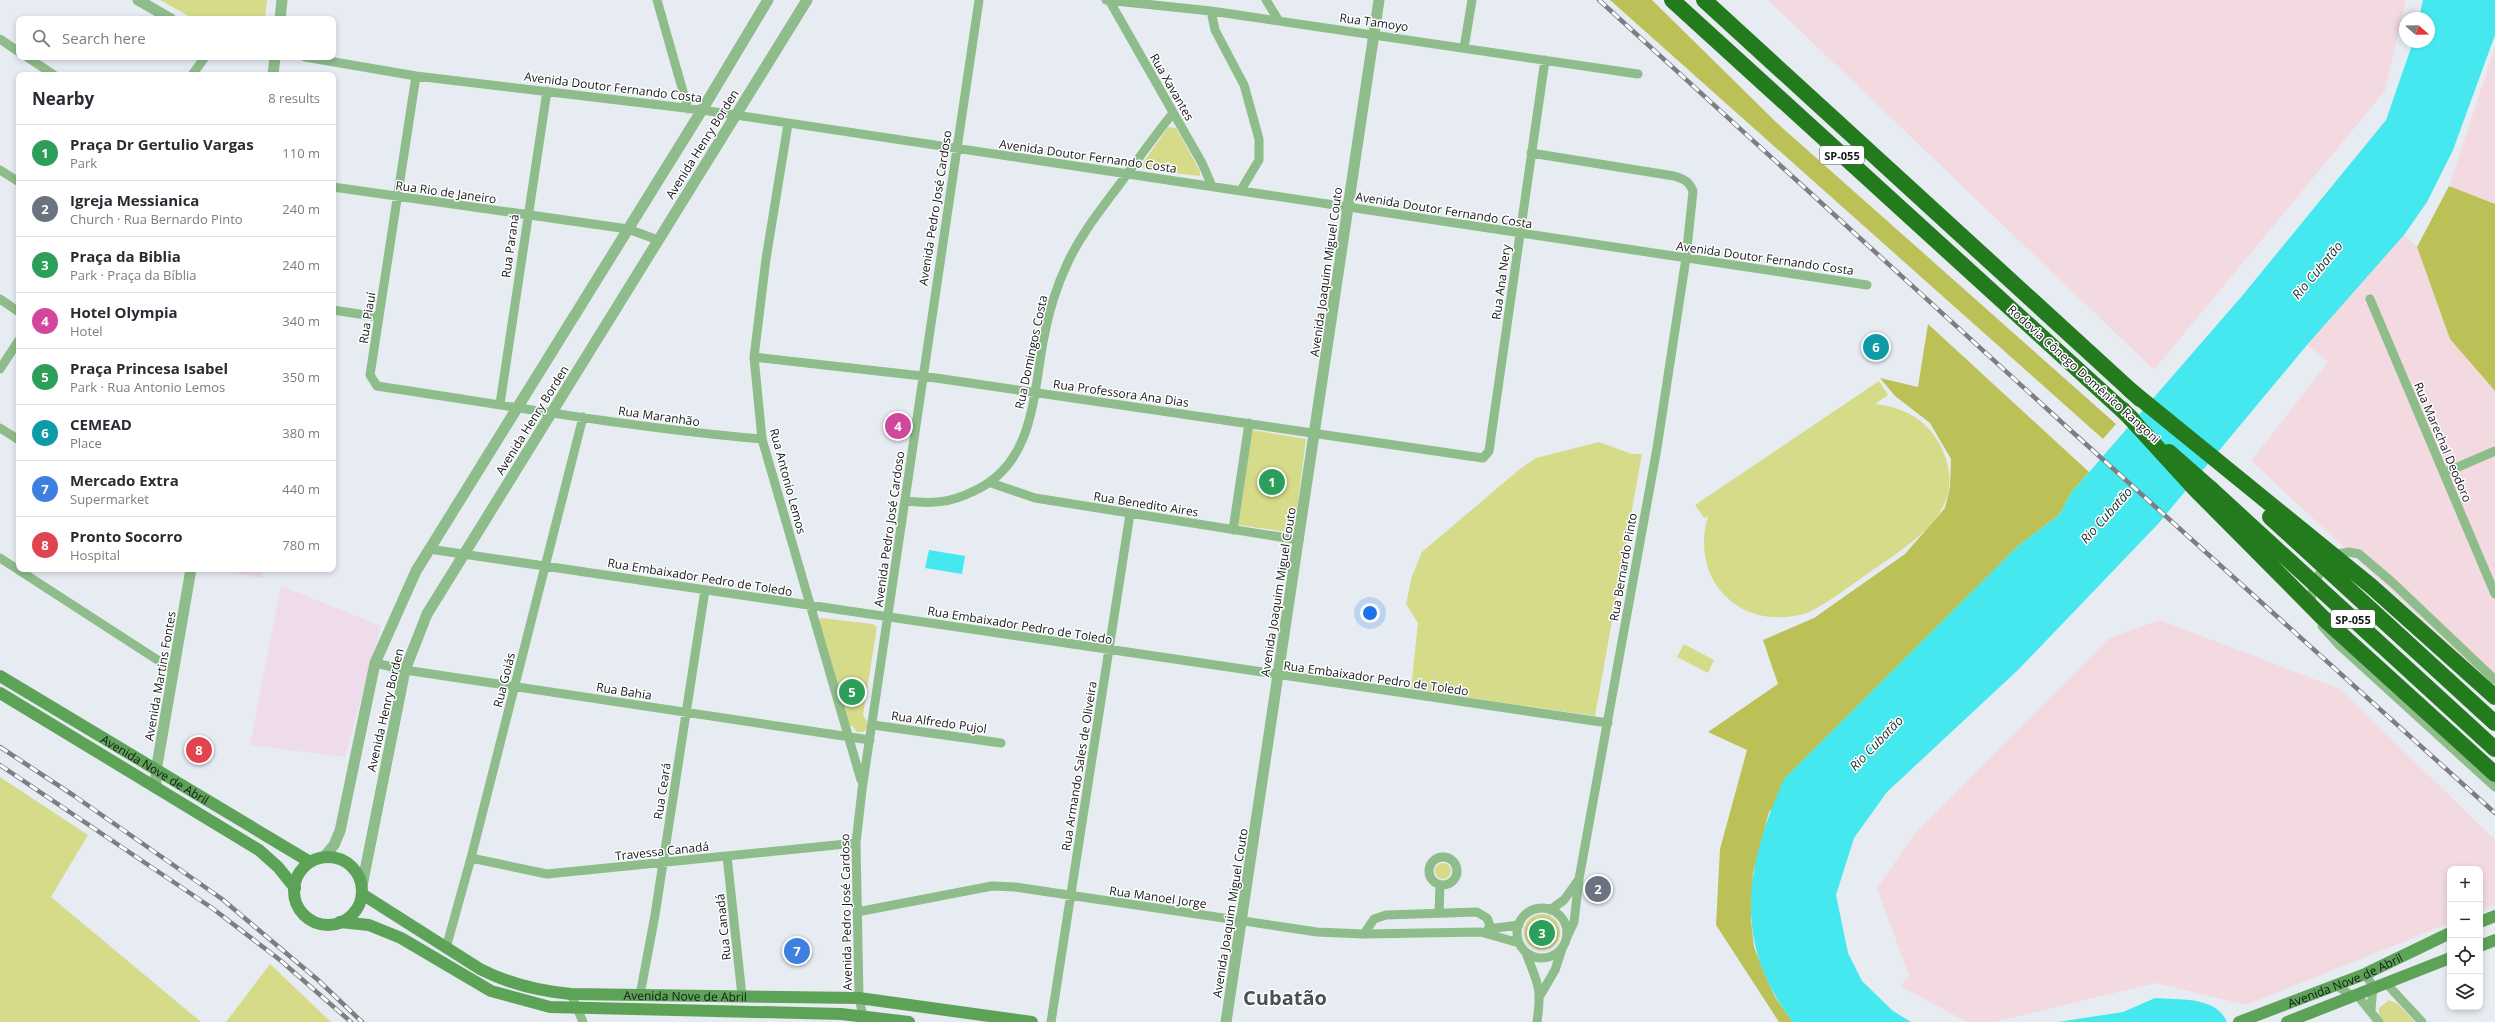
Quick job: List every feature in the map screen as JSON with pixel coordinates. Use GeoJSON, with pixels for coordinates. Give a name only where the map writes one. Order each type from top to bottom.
{"type":"FeatureCollection","features":[{"type":"Feature","properties":{"kind":"highway","name":"Rodovia Cônego Domênico Rangoni"},"geometry":{"type":"LineString","coordinates":[[1672,0],[2495,749]]}},
{"type":"Feature","properties":{"kind":"highway","name":"Rodovia Cônego Domênico Rangoni"},"geometry":{"type":"LineString","coordinates":[[1704,0],[2495,723]]}},
{"type":"Feature","properties":{"kind":"highway"},"geometry":{"type":"LineString","coordinates":[[2130,390],[2371,586],[2495,697]]}},
{"type":"Feature","properties":{"kind":"highway"},"geometry":{"type":"LineString","coordinates":[[2122,410],[2196,490],[2322,617],[2495,774]]}},
{"type":"Feature","properties":{"kind":"main road","name":"Avenida Nove de Abril"},"geometry":{"type":"LineString","coordinates":[[0,676],[156,771],[310,862]]}},
{"type":"Feature","properties":{"kind":"main road","name":"Avenida Nove de Abril"},"geometry":{"type":"LineString","coordinates":[[0,693],[259,850],[278,867],[295,888]]}},
{"type":"Feature","properties":{"kind":"main road"},"geometry":{"type":"LineString","coordinates":[[27,709],[34,697]]}},
{"type":"Feature","properties":{"kind":"main road"},"geometry":{"type":"LineString","coordinates":[[324,857],[346,861],[356,872],[362,890],[357,908],[340,922],[325,924],[311,920],[300,909],[295,888],[299,873],[310,862],[324,857]]}},
{"type":"Feature","properties":{"kind":"main road","name":"Avenida Nove de Abril"},"geometry":{"type":"LineString","coordinates":[[362,890],[446,948],[480,969],[511,983],[533,990],[571,994],[859,998],[1032,1022]]}},
{"type":"Feature","properties":{"kind":"main road"},"geometry":{"type":"LineString","coordinates":[[2483,921],[2495,916]]}},
{"type":"Feature","properties":{"kind":"main road","name":"Avenida Nove de Abril"},"geometry":{"type":"LineString","coordinates":[[340,922],[369,925],[401,938],[491,991],[531,1004],[578,1009],[863,1016],[909,1022]]}},
{"type":"Feature","properties":{"kind":"main road","name":"Avenida Nove de Abril"},"geometry":{"type":"LineString","coordinates":[[2243,1020],[2365,974],[2447,934]]}},
{"type":"Feature","properties":{"kind":"main road"},"geometry":{"type":"LineString","coordinates":[[2483,945],[2495,940]]}},
{"type":"Feature","properties":{"kind":"main road","name":"Avenida Nove de Abril"},"geometry":{"type":"LineString","coordinates":[[2287,1022],[2447,959]]}},
{"type":"Feature","properties":{"kind":"street"},"geometry":{"type":"LineString","coordinates":[[138,0],[166,16]]}},
{"type":"Feature","properties":{"kind":"street"},"geometry":{"type":"LineString","coordinates":[[280,16],[282,0]]}},
{"type":"Feature","properties":{"kind":"street"},"geometry":{"type":"LineString","coordinates":[[657,0],[688,109]]}},
{"type":"Feature","properties":{"kind":"street","name":"Avenida Henry Borden"},"geometry":{"type":"LineString","coordinates":[[324,857],[334,845],[340,831],[376,663],[416,570],[702,110],[768,0]]}},
{"type":"Feature","properties":{"kind":"street","name":"Avenida Henry Borden"},"geometry":{"type":"LineString","coordinates":[[362,890],[405,670],[427,614],[807,0]]}},
{"type":"Feature","properties":{"kind":"street","name":"Avenida Pedro José Cardoso"},"geometry":{"type":"LineString","coordinates":[[863,1016],[859,998],[856,843],[862,790],[906,501],[922,376],[979,0]]}},
{"type":"Feature","properties":{"kind":"street","name":"Rua Tamoyo"},"geometry":{"type":"LineString","coordinates":[[1108,0],[1164,3],[1638,74]]}},
{"type":"Feature","properties":{"kind":"street","name":"Rua Xavantes"},"geometry":{"type":"LineString","coordinates":[[1108,0],[1202,163],[1212,186]]}},
{"type":"Feature","properties":{"kind":"street"},"geometry":{"type":"LineString","coordinates":[[1266,0],[1278,21]]}},
{"type":"Feature","properties":{"kind":"street","name":"Avenida Joaquim Miguel Couto"},"geometry":{"type":"LineString","coordinates":[[1226,1022],[1300,540],[1379,0]]}},
{"type":"Feature","properties":{"kind":"street"},"geometry":{"type":"LineString","coordinates":[[1464,48],[1472,0]]}},
{"type":"Feature","properties":{"kind":"street"},"geometry":{"type":"LineString","coordinates":[[1211,11],[1214,30],[1244,85],[1259,139],[1259,160],[1241,190]]}},
{"type":"Feature","properties":{"kind":"street"},"geometry":{"type":"LineString","coordinates":[[0,39],[16,50]]}},
{"type":"Feature","properties":{"kind":"street"},"geometry":{"type":"LineString","coordinates":[[32,60],[50,72]]}},
{"type":"Feature","properties":{"kind":"street"},"geometry":{"type":"LineString","coordinates":[[194,72],[203,60]]}},
{"type":"Feature","properties":{"kind":"street"},"geometry":{"type":"LineString","coordinates":[[273,72],[275,60]]}},
{"type":"Feature","properties":{"kind":"street","name":"Avenida Doutor Fernando Costa"},"geometry":{"type":"LineString","coordinates":[[323,60],[416,76],[702,110],[1867,285]]}},
{"type":"Feature","properties":{"kind":"street","name":"Rua Ana Nery"},"geometry":{"type":"LineString","coordinates":[[1483,458],[1489,451],[1545,60]]}},
{"type":"Feature","properties":{"kind":"street","name":"Rua Piauí"},"geometry":{"type":"LineString","coordinates":[[416,76],[370,375],[377,386],[553,412]]}},
{"type":"Feature","properties":{"kind":"street","name":"Rua Paraná"},"geometry":{"type":"LineString","coordinates":[[500,404],[527,215],[547,91]]}},
{"type":"Feature","properties":{"kind":"street","name":"Rua Domingos Costa"},"geometry":{"type":"LineString","coordinates":[[906,501],[930,504],[947,501],[991,484],[1004,471],[1018,449],[1028,423],[1036,392],[1048,316],[1060,282],[1085,231],[1173,113]]}},
{"type":"Feature","properties":{"kind":"street","name":"Rua Antonio Lemos"},"geometry":{"type":"LineString","coordinates":[[788,124],[766,259],[754,357],[762,439],[859,771],[862,790]]}},
{"type":"Feature","properties":{"kind":"street","name":"Rua Bernardo Pinto"},"geometry":{"type":"LineString","coordinates":[[1531,153],[1684,179],[1690,183],[1693,191],[1686,258],[1657,448],[1579,879],[1574,922],[1564,943],[1555,970],[1541,994]]}},
{"type":"Feature","properties":{"kind":"street"},"geometry":{"type":"LineString","coordinates":[[0,170],[16,180]]}},
{"type":"Feature","properties":{"kind":"street","name":"Rua Rio de Janeiro"},"geometry":{"type":"LineString","coordinates":[[336,187],[628,229],[658,240]]}},
{"type":"Feature","properties":{"kind":"street"},"geometry":{"type":"LineString","coordinates":[[0,299],[16,310]]}},
{"type":"Feature","properties":{"kind":"street","name":"Rua Marechal Deodoro"},"geometry":{"type":"LineString","coordinates":[[2370,299],[2495,594]]}},
{"type":"Feature","properties":{"kind":"street"},"geometry":{"type":"LineString","coordinates":[[336,310],[379,317]]}},
{"type":"Feature","properties":{"kind":"street"},"geometry":{"type":"LineString","coordinates":[[0,369],[16,345]]}},
{"type":"Feature","properties":{"kind":"street","name":"Rua Professora Ana Dias"},"geometry":{"type":"LineString","coordinates":[[754,357],[922,376],[1483,458]]}},
{"type":"Feature","properties":{"kind":"street","name":"Rua Maranhão"},"geometry":{"type":"LineString","coordinates":[[553,412],[691,433],[762,439]]}},
{"type":"Feature","properties":{"kind":"street","name":"Rua Goiás"},"geometry":{"type":"LineString","coordinates":[[446,948],[471,858],[583,417]]}},
{"type":"Feature","properties":{"kind":"street"},"geometry":{"type":"LineString","coordinates":[[1233,530],[1249,424]]}},
{"type":"Feature","properties":{"kind":"street"},"geometry":{"type":"LineString","coordinates":[[0,428],[16,438]]}},
{"type":"Feature","properties":{"kind":"street"},"geometry":{"type":"LineString","coordinates":[[2444,473],[2495,451]]}},
{"type":"Feature","properties":{"kind":"street","name":"Rua Benedito Aires"},"geometry":{"type":"LineString","coordinates":[[991,484],[1035,498],[1300,540]]}},
{"type":"Feature","properties":{"kind":"street","name":"Rua Armando Sales de Oliveira"},"geometry":{"type":"LineString","coordinates":[[1051,1022],[1130,514]]}},
{"type":"Feature","properties":{"kind":"street","name":"Rua Embaixador Pedro de Toledo"},"geometry":{"type":"LineString","coordinates":[[429,549],[1278,676],[1608,723]]}},
{"type":"Feature","properties":{"kind":"street"},"geometry":{"type":"LineString","coordinates":[[2495,680],[2393,583],[2358,554],[2349,552],[2332,555],[2320,570],[2312,606],[2320,623],[2339,645],[2495,787]]}},
{"type":"Feature","properties":{"kind":"street"},"geometry":{"type":"LineString","coordinates":[[0,558],[16,568]]}},
{"type":"Feature","properties":{"kind":"street"},"geometry":{"type":"LineString","coordinates":[[2486,573],[2495,569]]}},
{"type":"Feature","properties":{"kind":"street"},"geometry":{"type":"LineString","coordinates":[[22,572],[173,670]]}},
{"type":"Feature","properties":{"kind":"street","name":"Avenida Martins Fontes"},"geometry":{"type":"LineString","coordinates":[[156,788],[156,771],[191,572]]}},
{"type":"Feature","properties":{"kind":"street","name":"Rua Ceará"},"geometry":{"type":"LineString","coordinates":[[640,995],[663,863],[705,590]]}},
{"type":"Feature","properties":{"kind":"street","name":"Rua Bahia"},"geometry":{"type":"LineString","coordinates":[[376,663],[405,670],[870,740]]}},
{"type":"Feature","properties":{"kind":"street","name":"Rua Alfredo Pujol"},"geometry":{"type":"LineString","coordinates":[[873,724],[1001,743]]}},
{"type":"Feature","properties":{"kind":"street","name":"Travessa Canadá"},"geometry":{"type":"LineString","coordinates":[[471,858],[547,874],[856,843]]}},
{"type":"Feature","properties":{"kind":"street","name":"Rua Canadá"},"geometry":{"type":"LineString","coordinates":[[727,856],[742,996]]}},
{"type":"Feature","properties":{"kind":"street","name":"Rua Bernardo Pinto"},"geometry":{"type":"LineString","coordinates":[[1550,910],[1564,900],[1579,879]]}},
{"type":"Feature","properties":{"kind":"street"},"geometry":{"type":"LineString","coordinates":[[1439,913],[1440,885]]}},
{"type":"Feature","properties":{"kind":"street","name":"Rua Manoel Jorge"},"geometry":{"type":"LineString","coordinates":[[857,912],[992,886],[1071,896],[1316,932],[1364,934],[1493,932],[1519,925]]}},
{"type":"Feature","properties":{"kind":"street"},"geometry":{"type":"LineString","coordinates":[[1526,953],[1537,958],[1549,958],[1564,943],[1566,925],[1557,913],[1550,910],[1538,909],[1531,911],[1525,916],[1519,925],[1519,943],[1526,953],[1538,980],[1541,994],[1537,1022]]}},
{"type":"Feature","properties":{"kind":"street"},"geometry":{"type":"LineString","coordinates":[[1364,934],[1374,919],[1386,915],[1439,913],[1483,914],[1493,932]]}},
{"type":"Feature","properties":{"kind":"street","name":"Rua Manoel Jorge"},"geometry":{"type":"LineString","coordinates":[[1493,932],[1519,943]]}},
{"type":"Feature","properties":{"kind":"street"},"geometry":{"type":"LineString","coordinates":[[2365,974],[2373,986],[2371,989],[2371,1010]]}},
{"type":"Feature","properties":{"kind":"street"},"geometry":{"type":"LineString","coordinates":[[2386,983],[2422,1022]]}},
{"type":"Feature","properties":{"kind":"street"},"geometry":{"type":"LineString","coordinates":[[2336,985],[2352,996],[2357,995],[2371,1010],[2379,1022]]}},
{"type":"Feature","properties":{"kind":"street"},"geometry":{"type":"LineString","coordinates":[[571,994],[583,1022]]}},
{"type":"Feature","properties":{"kind":"shaded area"},"geometry":{"type":"Polygon","coordinates":[[[1768,0],[2406,0],[2403,12],[2399,12],[2399,30],[2385,91],[2154,370],[1768,0]]]}},
{"type":"Feature","properties":{"kind":"shaded area"},"geometry":{"type":"Polygon","coordinates":[[[2495,47],[2495,204],[2449,186],[2495,47]]]}},
{"type":"Feature","properties":{"kind":"shaded area"},"geometry":{"type":"Polygon","coordinates":[[[2404,235],[2417,247],[2450,339],[2495,391],[2495,687],[2251,461],[2328,362],[2307,345],[2404,235]]]}},
{"type":"Feature","properties":{"kind":"shaded area"},"geometry":{"type":"Polygon","coordinates":[[[230,572],[263,572],[262,578],[230,572]]]}},
{"type":"Feature","properties":{"kind":"shaded area"},"geometry":{"type":"Polygon","coordinates":[[[281,586],[381,626],[345,757],[250,745],[281,586]]]}},
{"type":"Feature","properties":{"kind":"shaded area"},"geometry":{"type":"Polygon","coordinates":[[[2160,620],[2340,689],[2495,840],[2495,905],[2483,910],[2483,866],[2447,866],[2447,924],[2246,1005],[2156,983],[1994,1022],[1967,1022],[1900,986],[1909,976],[1877,888],[1915,833],[2109,638],[2160,620]]]}},
{"type":"Feature","properties":{"kind":"green space"},"geometry":{"type":"Polygon","coordinates":[[[160,0],[267,0],[265,16],[189,16],[160,0]]]}},
{"type":"Feature","properties":{"kind":"green space"},"geometry":{"type":"Polygon","coordinates":[[[1610,0],[1652,0],[1777,123],[2116,424],[2103,439],[1610,0]]]}},
{"type":"Feature","properties":{"kind":"green space"},"geometry":{"type":"Polygon","coordinates":[[[1168,127],[1176,128],[1200,171],[1200,176],[1147,170],[1141,166],[1168,127]]]}},
{"type":"Feature","properties":{"kind":"green space"},"geometry":{"type":"Polygon","coordinates":[[[2449,186],[2495,204],[2495,391],[2450,339],[2417,247],[2449,186]]]}},
{"type":"Feature","properties":{"kind":"green space"},"geometry":{"type":"Polygon","coordinates":[[[1928,324],[2089,472],[2071,493],[2059,515],[2017,547],[1769,812],[1753,873],[1751,920],[1754,947],[1766,977],[1775,997],[1793,1022],[1779,1022],[1716,925],[1720,849],[1747,750],[1708,732],[1778,684],[1763,640],[1814,618],[1905,554],[1945,508],[1950,487],[1951,459],[1930,423],[1895,396],[1880,378],[1918,387],[1928,324]]]}},
{"type":"Feature","properties":{"kind":"green space"},"geometry":{"type":"Polygon","coordinates":[[[1879,381],[1888,395],[1875,404],[1894,408],[1912,415],[1927,427],[1939,443],[1948,466],[1949,486],[1944,504],[1934,520],[1920,535],[1904,548],[1839,594],[1807,613],[1783,617],[1761,615],[1742,608],[1726,596],[1714,581],[1706,561],[1704,540],[1708,516],[1704,518],[1695,505],[1879,381]]]}},
{"type":"Feature","properties":{"kind":"green space"},"geometry":{"type":"Polygon","coordinates":[[[1252,430],[1306,439],[1294,533],[1238,525],[1252,430]]]}},
{"type":"Feature","properties":{"kind":"green space"},"geometry":{"type":"Polygon","coordinates":[[[1599,442],[1632,454],[1642,454],[1595,716],[1411,689],[1418,623],[1406,604],[1412,576],[1422,552],[1521,468],[1536,458],[1599,442]]]}},
{"type":"Feature","properties":{"kind":"green space"},"geometry":{"type":"Polygon","coordinates":[[[821,618],[873,624],[877,627],[863,715],[868,726],[863,732],[857,732],[852,726],[848,727],[817,623],[821,618]]]}},
{"type":"Feature","properties":{"kind":"green space"},"geometry":{"type":"Polygon","coordinates":[[[1684,644],[1714,660],[1708,673],[1677,657],[1684,644]]]}},
{"type":"Feature","properties":{"kind":"green space"},"geometry":{"type":"Polygon","coordinates":[[[0,777],[88,835],[51,897],[201,1022],[0,1022],[0,777]]]}},
{"type":"Feature","properties":{"kind":"green space"},"geometry":{"type":"Polygon","coordinates":[[[1443,863],[1449,865],[1451,871],[1449,877],[1443,879],[1437,877],[1435,871],[1437,865],[1443,863]]]}},
{"type":"Feature","properties":{"kind":"green space"},"geometry":{"type":"Polygon","coordinates":[[[1542,914],[1552,917],[1557,922],[1560,932],[1557,942],[1552,947],[1542,950],[1532,947],[1527,942],[1524,932],[1527,922],[1532,917],[1542,914]]]}},
{"type":"Feature","properties":{"kind":"green space"},"geometry":{"type":"Polygon","coordinates":[[[270,964],[331,1022],[226,1022],[270,964]]]}},
{"type":"Feature","properties":{"kind":"green space"},"geometry":{"type":"Polygon","coordinates":[[[2389,1000],[2398,1004],[2415,1022],[2383,1022],[2379,1014],[2379,1008],[2389,1000]]]}},
{"type":"Feature","properties":{"kind":"water","name":"Rio Cubatão"},"geometry":{"type":"Polygon","coordinates":[[[2423,0],[2495,0],[2495,35],[2453,150],[2427,202],[2404,235],[2307,345],[2158,524],[2018,670],[1887,792],[1854,838],[1836,895],[1848,953],[1862,981],[1893,1011],[1911,1022],[1793,1022],[1773,992],[1760,962],[1753,933],[1751,903],[1754,873],[1761,842],[1771,811],[1784,779],[2017,547],[2059,515],[2071,493],[2242,296],[2386,120],[2411,48],[2435,48],[2435,12],[2420,12],[2423,0]]]}},
{"type":"Feature","properties":{"kind":"water"},"geometry":{"type":"Polygon","coordinates":[[[929,550],[965,556],[962,574],[925,568],[929,550]]]}},
{"type":"Feature","properties":{"kind":"water"},"geometry":{"type":"Polygon","coordinates":[[[2155,998],[2196,1001],[2206,1004],[2222,1014],[2227,1022],[2058,1022],[2123,1012],[2155,998]]]}},
{"type":"Feature","properties":{"kind":"railway"},"geometry":{"type":"LineString","coordinates":[[1599,0],[2068,428],[2495,813]]}},
{"type":"Feature","properties":{"kind":"railway"},"geometry":{"type":"LineString","coordinates":[[0,747],[73,795],[222,899],[318,980],[362,1022]]}},
{"type":"Feature","properties":{"kind":"railway"},"geometry":{"type":"LineString","coordinates":[[0,765],[212,908],[280,960],[351,1022]]}},
{"type":"Feature","properties":{"kind":"place","name":"CEMEAD"},"geometry":{"type":"Point","coordinates":[1876,347]}},
{"type":"Feature","properties":{"kind":"place","name":"Hotel Olympia"},"geometry":{"type":"Point","coordinates":[898,426]}},
{"type":"Feature","properties":{"kind":"place","name":"Praça Dr Gertulio Vargas"},"geometry":{"type":"Point","coordinates":[1272,482]}},
{"type":"Feature","properties":{"kind":"place","name":"Praça Princesa Isabel"},"geometry":{"type":"Point","coordinates":[852,692]}},
{"type":"Feature","properties":{"kind":"place","name":"Pronto Socorro"},"geometry":{"type":"Point","coordinates":[199,750]}},
{"type":"Feature","properties":{"kind":"place","name":"Igreja Messianica"},"geometry":{"type":"Point","coordinates":[1598,889]}},
{"type":"Feature","properties":{"kind":"place","name":"Praça da Biblia"},"geometry":{"type":"Point","coordinates":[1542,933]}},
{"type":"Feature","properties":{"kind":"place","name":"Mercado Extra"},"geometry":{"type":"Point","coordinates":[797,951]}},
{"type":"Feature","properties":{"kind":"district","name":"Cubatão"},"geometry":{"type":"Point","coordinates":[1285,997]}}]}
